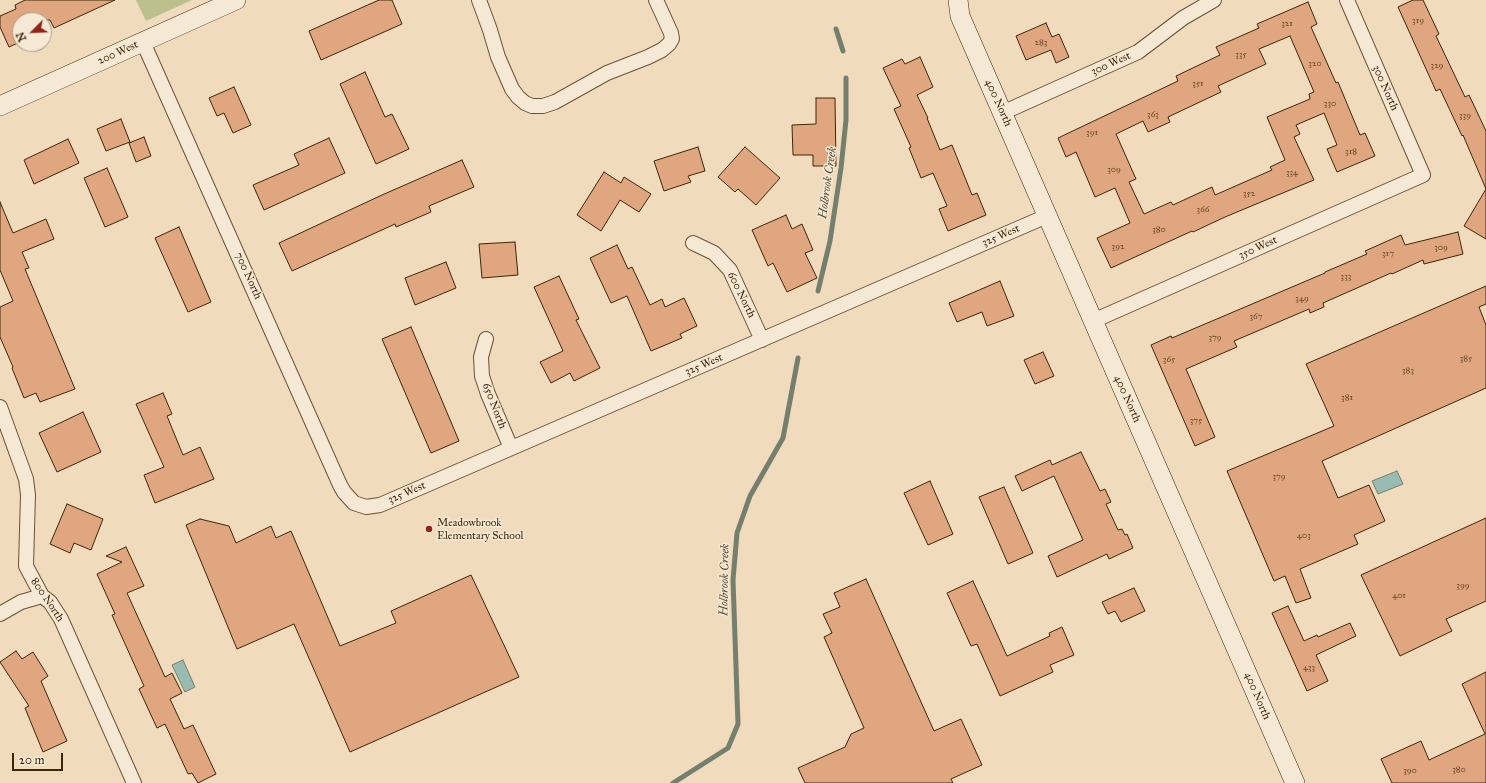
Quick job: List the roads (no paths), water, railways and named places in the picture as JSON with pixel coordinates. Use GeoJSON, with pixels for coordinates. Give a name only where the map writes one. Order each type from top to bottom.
{"type":"FeatureCollection","features":[{"type":"Feature","properties":{"kind":"main road","name":"200 West"},"geometry":{"type":"LineString","coordinates":[[0,106],[236,0]]}},
{"type":"Feature","properties":{"kind":"main road","name":"400 North"},"geometry":{"type":"LineString","coordinates":[[945,0],[959,8],[1047,216],[1295,783]]}},
{"type":"Feature","properties":{"kind":"street"},"geometry":{"type":"LineString","coordinates":[[479,0],[498,57],[512,89],[522,100],[532,106],[543,106],[574,93],[607,73],[648,57],[662,50],[669,44],[672,39],[671,33],[656,0]]}},
{"type":"Feature","properties":{"kind":"street","name":"300 West"},"geometry":{"type":"LineString","coordinates":[[1002,112],[1134,54],[1183,18],[1213,0]]}},
{"type":"Feature","properties":{"kind":"street","name":"300 North"},"geometry":{"type":"LineString","coordinates":[[1347,0],[1424,175]]}},
{"type":"Feature","properties":{"kind":"street","name":"700 North"},"geometry":{"type":"LineString","coordinates":[[143,42],[340,484],[349,498],[360,506]]}},
{"type":"Feature","properties":{"kind":"street","name":"350 West"},"geometry":{"type":"LineString","coordinates":[[1093,321],[1424,175]]}},
{"type":"Feature","properties":{"kind":"street","name":"325 West"},"geometry":{"type":"LineString","coordinates":[[360,506],[373,507],[380,505],[1047,216]]}},
{"type":"Feature","properties":{"kind":"street","name":"600 North"},"geometry":{"type":"LineString","coordinates":[[693,243],[714,253],[730,270],[762,340]]}},
{"type":"Feature","properties":{"kind":"street","name":"650 North"},"geometry":{"type":"LineString","coordinates":[[486,339],[481,357],[482,376],[511,448]]}},
{"type":"Feature","properties":{"kind":"street","name":"800 North"},"geometry":{"type":"LineString","coordinates":[[1,410],[27,484],[26,566],[42,596],[50,602],[62,619],[134,783]]}},
{"type":"Feature","properties":{"kind":"street"},"geometry":{"type":"LineString","coordinates":[[0,614],[21,602],[42,596]]}},
{"type":"Feature","properties":{"kind":"water"},"geometry":{"type":"Polygon","coordinates":[[[1397,471],[1403,484],[1378,494],[1372,481],[1397,471]]]}},
{"type":"Feature","properties":{"kind":"water"},"geometry":{"type":"Polygon","coordinates":[[[183,660],[195,687],[185,692],[172,665],[183,660]]]}},
{"type":"Feature","properties":{"kind":"waterway"},"geometry":{"type":"LineString","coordinates":[[836,29],[843,51]]}},
{"type":"Feature","properties":{"kind":"waterway","name":"Holbrook Creek"},"geometry":{"type":"LineString","coordinates":[[818,291],[830,241],[841,168],[846,120],[846,78]]}},
{"type":"Feature","properties":{"kind":"waterway","name":"Holbrook Creek"},"geometry":{"type":"LineString","coordinates":[[673,783],[728,748],[738,724],[733,580],[737,533],[750,496],[783,438],[798,358]]}},
{"type":"Feature","properties":{"kind":"place","name":"Meadowbrook Elementary School"},"geometry":{"type":"Point","coordinates":[429,529]}}]}
